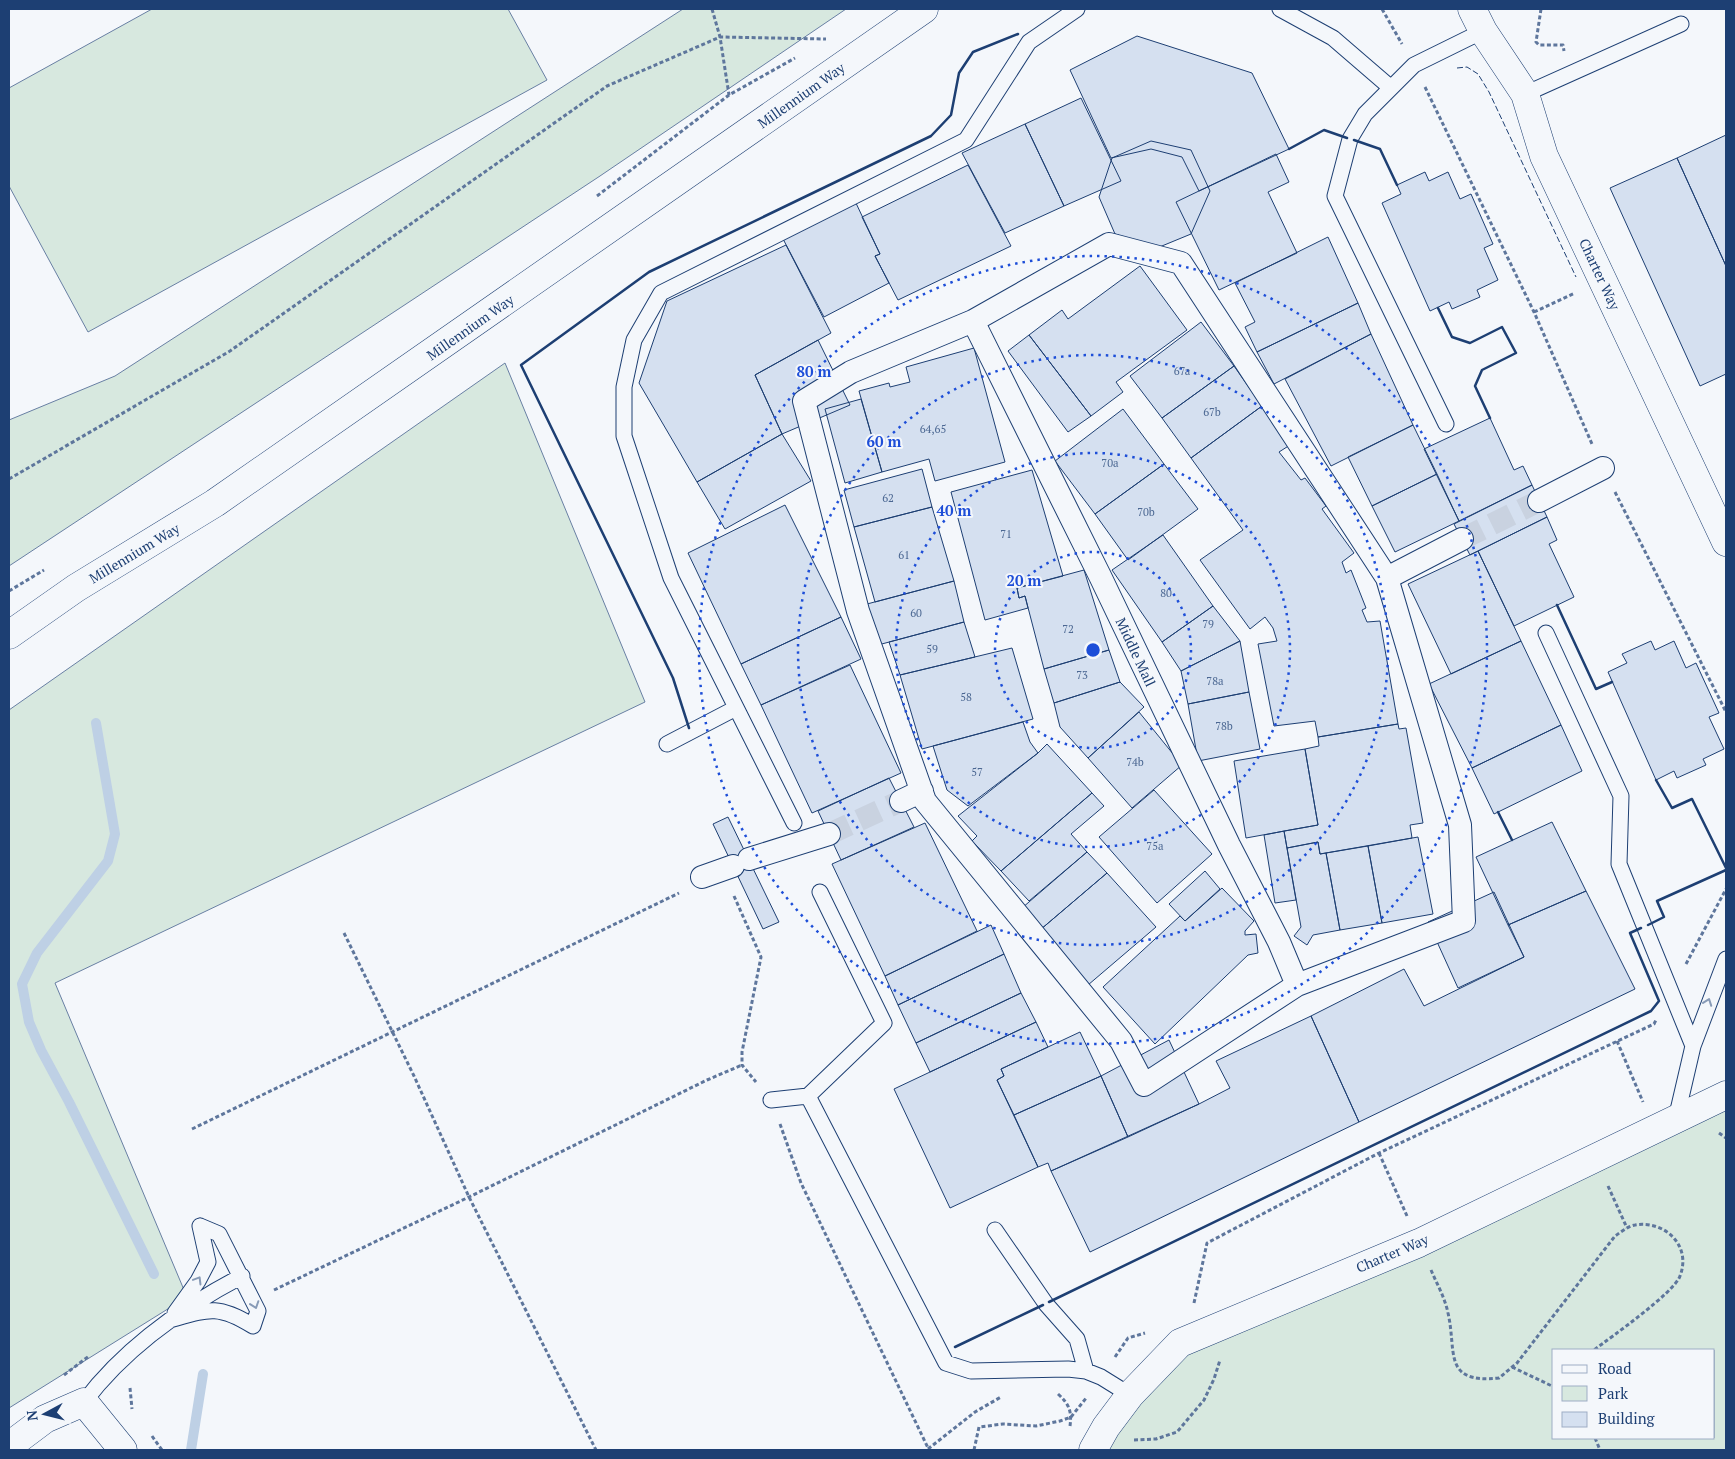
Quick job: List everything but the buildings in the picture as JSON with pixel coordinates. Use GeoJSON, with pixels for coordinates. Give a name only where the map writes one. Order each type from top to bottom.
{"type":"FeatureCollection","features":[{"type":"Feature","properties":{"kind":"street","name":"Millennium Way"},"geometry":{"type":"LineString","coordinates":[[9,636],[76,588],[215,503],[924,9]]}},
{"type":"Feature","properties":{"kind":"street","name":"Charter Way"},"geometry":{"type":"LineString","coordinates":[[1478,20],[1524,94],[1544,156],[1722,525]]}},
{"type":"Feature","properties":{"kind":"street"},"geometry":{"type":"LineString","coordinates":[[1109,244],[1181,263],[1387,578],[1460,825],[1464,921],[1297,985],[1144,1085],[1121,1042],[925,802],[858,611],[804,401],[851,372],[973,321],[1109,244]]}},
{"type":"Feature","properties":{"kind":"street","name":"Middle Mall"},"geometry":{"type":"LineString","coordinates":[[973,321],[1100,576],[1229,845],[1280,942],[1297,985]]}},
{"type":"Feature","properties":{"kind":"street"},"geometry":{"type":"LineString","coordinates":[[1539,501],[1603,468]]}},
{"type":"Feature","properties":{"kind":"street"},"geometry":{"type":"LineString","coordinates":[[1387,578],[1462,538]]}},
{"type":"Feature","properties":{"kind":"street"},"geometry":{"type":"LineString","coordinates":[[901,801],[922,791]]}},
{"type":"Feature","properties":{"kind":"street"},"geometry":{"type":"LineString","coordinates":[[727,868],[829,834]]}},
{"type":"Feature","properties":{"kind":"street","name":"Charter Way"},"geometry":{"type":"LineString","coordinates":[[1093,1450],[1106,1427],[1130,1395],[1180,1343],[1419,1242],[1726,1095]]}},
{"type":"Feature","properties":{"kind":"street"},"geometry":{"type":"LineString","coordinates":[[9,1446],[45,1419],[84,1402],[123,1450]]}},
{"type":"Feature","properties":{"kind":"lane"},"geometry":{"type":"LineString","coordinates":[[794,823],[671,578],[624,436],[624,387],[634,340],[661,292],[966,140],[1029,42],[1077,9]]}},
{"type":"Feature","properties":{"kind":"lane"},"geometry":{"type":"LineString","coordinates":[[1280,9],[1333,38],[1391,88]]}},
{"type":"Feature","properties":{"kind":"lane"},"geometry":{"type":"LineString","coordinates":[[1446,424],[1335,196],[1350,139],[1365,114],[1414,65],[1478,20]]}},
{"type":"Feature","properties":{"kind":"lane"},"geometry":{"type":"LineString","coordinates":[[1524,94],[1681,24]]}},
{"type":"Feature","properties":{"kind":"lane"},"geometry":{"type":"LineString","coordinates":[[1546,633],[1621,796],[1618,864],[1693,1046]]}},
{"type":"Feature","properties":{"kind":"lane"},"geometry":{"type":"LineString","coordinates":[[667,744],[736,708]]}},
{"type":"Feature","properties":{"kind":"lane"},"geometry":{"type":"LineString","coordinates":[[772,1100],[808,1096],[884,1023],[820,892]]}},
{"type":"Feature","properties":{"kind":"lane"},"geometry":{"type":"LineString","coordinates":[[1666,1124],[1726,959]]}},
{"type":"Feature","properties":{"kind":"lane"},"geometry":{"type":"LineString","coordinates":[[808,1096],[946,1363],[971,1371],[1068,1369],[1086,1372],[1101,1378],[1130,1395]]}},
{"type":"Feature","properties":{"kind":"lane"},"geometry":{"type":"LineString","coordinates":[[200,1226],[219,1234],[229,1256],[242,1276],[258,1311],[254,1326],[222,1310],[206,1310],[170,1320],[198,1281],[208,1262],[200,1226]]}},
{"type":"Feature","properties":{"kind":"lane"},"geometry":{"type":"LineString","coordinates":[[995,1230],[1046,1304],[1077,1340],[1086,1372]]}},
{"type":"Feature","properties":{"kind":"lane"},"geometry":{"type":"LineString","coordinates":[[84,1402],[104,1376],[170,1320],[242,1276]]}},
{"type":"Feature","properties":{"kind":"path"},"geometry":{"type":"LineString","coordinates":[[712,9],[720,37],[729,95]]}},
{"type":"Feature","properties":{"kind":"path"},"geometry":{"type":"LineString","coordinates":[[1382,9],[1414,65],[1534,312],[1603,468],[1726,712]]}},
{"type":"Feature","properties":{"kind":"path"},"geometry":{"type":"LineString","coordinates":[[1541,9],[1536,42],[1540,45],[1563,45],[1569,73]]}},
{"type":"Feature","properties":{"kind":"path"},"geometry":{"type":"LineString","coordinates":[[9,479],[230,351],[607,86],[720,37],[829,39]]}},
{"type":"Feature","properties":{"kind":"path"},"geometry":{"type":"LineString","coordinates":[[1534,312],[1603,280]]}},
{"type":"Feature","properties":{"kind":"path"},"geometry":{"type":"LineString","coordinates":[[192,1129],[727,868],[761,956],[742,1052],[742,1065],[772,1100],[801,1183],[929,1450],[975,1412],[1003,1395]]}},
{"type":"Feature","properties":{"kind":"path"},"geometry":{"type":"LineString","coordinates":[[1191,1307],[1195,1302],[1206,1243],[1379,1153],[1654,1024],[1726,889]]}},
{"type":"Feature","properties":{"kind":"path"},"geometry":{"type":"LineString","coordinates":[[344,932],[469,1197],[596,1450]]}},
{"type":"Feature","properties":{"kind":"path"},"geometry":{"type":"LineString","coordinates":[[1617,1041],[1666,1124]]}},
{"type":"Feature","properties":{"kind":"path"},"geometry":{"type":"LineString","coordinates":[[268,1292],[469,1197],[707,1080],[742,1065]]}},
{"type":"Feature","properties":{"kind":"path"},"geometry":{"type":"LineString","coordinates":[[1379,1153],[1419,1242],[1448,1314],[1452,1354],[1458,1368],[1471,1378],[1486,1380],[1499,1378],[1512,1367],[1615,1236],[1633,1225],[1651,1224],[1667,1229],[1678,1244],[1683,1260],[1680,1277],[1657,1301],[1595,1349]]}},
{"type":"Feature","properties":{"kind":"path"},"geometry":{"type":"LineString","coordinates":[[1605,1179],[1627,1228]]}},
{"type":"Feature","properties":{"kind":"path"},"geometry":{"type":"LineString","coordinates":[[1071,1417],[1101,1378],[1128,1338],[1151,1330]]}},
{"type":"Feature","properties":{"kind":"path"},"geometry":{"type":"LineString","coordinates":[[974,1450],[979,1427],[1003,1424],[1036,1426],[1071,1417],[1106,1427],[1128,1440],[1156,1440],[1177,1432],[1204,1400],[1214,1379],[1221,1357]]}},
{"type":"Feature","properties":{"kind":"path"},"geometry":{"type":"LineString","coordinates":[[1512,1367],[1552,1387]]}},
{"type":"Feature","properties":{"kind":"path"},"geometry":{"type":"LineString","coordinates":[[1050,1393],[1057,1394],[1068,1403],[1071,1417]]}},
{"type":"Feature","properties":{"kind":"green space"},"geometry":{"type":"Polygon","coordinates":[[[152,9],[508,9],[547,80],[88,332],[9,186],[9,88],[152,9]]]}},
{"type":"Feature","properties":{"kind":"green space"},"geometry":{"type":"Polygon","coordinates":[[[683,9],[846,9],[600,176],[9,566],[9,420],[115,376],[683,9]]]}},
{"type":"Feature","properties":{"kind":"green space"},"geometry":{"type":"Polygon","coordinates":[[[505,363],[645,702],[55,983],[187,1297],[9,1408],[9,710],[505,363]]]}},
{"type":"Feature","properties":{"kind":"green space"},"geometry":{"type":"Polygon","coordinates":[[[1726,1095],[1726,1450],[1093,1450],[1173,1350],[1726,1095]]]}},
{"type":"Feature","properties":{"kind":"waterway"},"geometry":{"type":"LineString","coordinates":[[96,723],[115,834],[108,861],[37,953],[22,984],[29,1022],[41,1050],[69,1102],[154,1274]]}},
{"type":"Feature","properties":{"kind":"waterway"},"geometry":{"type":"LineString","coordinates":[[191,1450],[203,1374]]}},
{"type":"Feature","properties":{"kind":"tunnel"},"geometry":{"type":"LineString","coordinates":[[1462,539],[1539,501]]}},
{"type":"Feature","properties":{"kind":"tunnel"},"geometry":{"type":"LineString","coordinates":[[829,834],[901,801]]}},
{"type":"Feature","properties":{"kind":"fence"},"geometry":{"type":"LineString","coordinates":[[1457,68],[1467,67],[1478,74],[1489,92],[1576,277]]}},
{"type":"Feature","properties":{"kind":"wall"},"geometry":{"type":"LineString","coordinates":[[689,728],[673,678],[521,365],[649,272],[931,136],[951,115],[959,73],[973,52],[1018,34]]}},
{"type":"Feature","properties":{"kind":"wall"},"geometry":{"type":"LineString","coordinates":[[1289,149],[1324,130],[1347,138]]}},
{"type":"Feature","properties":{"kind":"wall"},"geometry":{"type":"LineString","coordinates":[[1354,140],[1380,149],[1397,185]]}},
{"type":"Feature","properties":{"kind":"wall"},"geometry":{"type":"LineString","coordinates":[[1438,308],[1452,337],[1470,343],[1502,327],[1516,353],[1482,370],[1475,386],[1490,418]]}},
{"type":"Feature","properties":{"kind":"wall"},"geometry":{"type":"LineString","coordinates":[[1557,605],[1596,689],[1612,682]]}},
{"type":"Feature","properties":{"kind":"wall"},"geometry":{"type":"LineString","coordinates":[[1656,780],[1672,808],[1692,799],[1726,868]]}},
{"type":"Feature","properties":{"kind":"wall"},"geometry":{"type":"LineString","coordinates":[[1498,812],[1512,840]]}},
{"type":"Feature","properties":{"kind":"wall"},"geometry":{"type":"LineString","coordinates":[[1648,925],[1664,917],[1657,901],[1726,870]]}},
{"type":"Feature","properties":{"kind":"wall"},"geometry":{"type":"LineString","coordinates":[[1049,1302],[1651,1011],[1659,1001],[1630,933],[1641,928]]}},
{"type":"Feature","properties":{"kind":"wall"},"geometry":{"type":"LineString","coordinates":[[955,1347],[1043,1305]]}}]}
